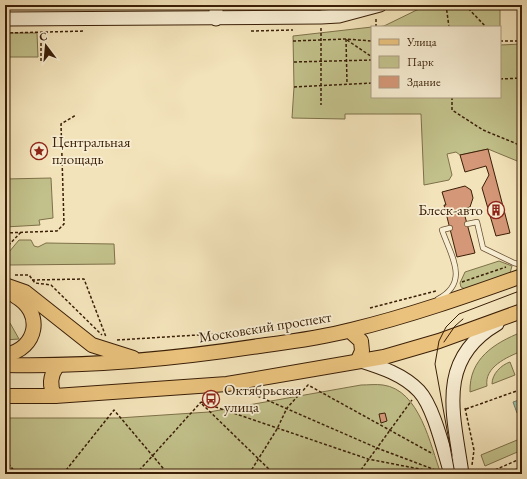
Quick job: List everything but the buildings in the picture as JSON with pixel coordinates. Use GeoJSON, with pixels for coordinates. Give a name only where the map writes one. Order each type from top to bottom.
{"type":"FeatureCollection","features":[{"type":"Feature","properties":{"kind":"main road"},"geometry":{"type":"LineString","coordinates":[[216,5],[216,19]]}},
{"type":"Feature","properties":{"kind":"main road"},"geometry":{"type":"LineString","coordinates":[[5,19],[216,19],[339,16],[380,5]]}},
{"type":"Feature","properties":{"kind":"main road","name":"Московский проспект"},"geometry":{"type":"LineString","coordinates":[[5,365],[57,366],[147,361],[232,350],[350,331],[412,313],[522,276]]}},
{"type":"Feature","properties":{"kind":"main road"},"geometry":{"type":"LineString","coordinates":[[8,280],[92,345],[147,361]]}},
{"type":"Feature","properties":{"kind":"main road"},"geometry":{"type":"LineString","coordinates":[[5,292],[19,299],[27,306],[32,314],[34,324],[30,340],[24,347],[13,354],[5,355]]}},
{"type":"Feature","properties":{"kind":"main road"},"geometry":{"type":"LineString","coordinates":[[5,396],[55,396],[227,384],[358,360],[384,357],[416,348],[518,312]]}},
{"type":"Feature","properties":{"kind":"main road"},"geometry":{"type":"LineString","coordinates":[[467,470],[452,401],[453,379],[464,354],[484,331],[518,312]]}},
{"type":"Feature","properties":{"kind":"main road"},"geometry":{"type":"LineString","coordinates":[[350,331],[361,341],[362,351],[358,360]]}},
{"type":"Feature","properties":{"kind":"main road"},"geometry":{"type":"LineString","coordinates":[[358,360],[386,369],[406,380],[419,391],[429,405],[451,474]]}},
{"type":"Feature","properties":{"kind":"main road"},"geometry":{"type":"LineString","coordinates":[[55,396],[52,390],[51,380],[52,373],[57,366]]}},
{"type":"Feature","properties":{"kind":"lane"},"geometry":{"type":"LineString","coordinates":[[467,224],[476,222],[484,248],[514,263],[522,265]]}},
{"type":"Feature","properties":{"kind":"lane"},"geometry":{"type":"LineString","coordinates":[[412,313],[440,298],[455,284],[457,274],[442,230],[450,228]]}},
{"type":"Feature","properties":{"kind":"path"},"geometry":{"type":"LineString","coordinates":[[446,5],[449,26]]}},
{"type":"Feature","properties":{"kind":"path"},"geometry":{"type":"LineString","coordinates":[[465,5],[485,26]]}},
{"type":"Feature","properties":{"kind":"path"},"geometry":{"type":"LineString","coordinates":[[376,18],[376,26]]}},
{"type":"Feature","properties":{"kind":"path"},"geometry":{"type":"LineString","coordinates":[[41,20],[41,64]]}},
{"type":"Feature","properties":{"kind":"path"},"geometry":{"type":"LineString","coordinates":[[321,28],[321,105]]}},
{"type":"Feature","properties":{"kind":"path"},"geometry":{"type":"LineString","coordinates":[[251,31],[293,30]]}},
{"type":"Feature","properties":{"kind":"path"},"geometry":{"type":"LineString","coordinates":[[5,34],[85,31]]}},
{"type":"Feature","properties":{"kind":"path"},"geometry":{"type":"LineString","coordinates":[[346,39],[371,57]]}},
{"type":"Feature","properties":{"kind":"path"},"geometry":{"type":"LineString","coordinates":[[346,39],[347,84]]}},
{"type":"Feature","properties":{"kind":"path"},"geometry":{"type":"LineString","coordinates":[[293,41],[346,39],[371,41]]}},
{"type":"Feature","properties":{"kind":"path"},"geometry":{"type":"LineString","coordinates":[[501,41],[522,41]]}},
{"type":"Feature","properties":{"kind":"path"},"geometry":{"type":"LineString","coordinates":[[294,62],[346,61],[371,58]]}},
{"type":"Feature","properties":{"kind":"path"},"geometry":{"type":"LineString","coordinates":[[501,79],[522,78]]}},
{"type":"Feature","properties":{"kind":"path"},"geometry":{"type":"LineString","coordinates":[[294,87],[371,83]]}},
{"type":"Feature","properties":{"kind":"path"},"geometry":{"type":"LineString","coordinates":[[452,98],[452,110],[483,130],[522,146]]}},
{"type":"Feature","properties":{"kind":"path"},"geometry":{"type":"LineString","coordinates":[[5,233],[22,231],[58,231],[64,224],[61,124],[76,114]]}},
{"type":"Feature","properties":{"kind":"path"},"geometry":{"type":"LineString","coordinates":[[5,249],[22,231]]}},
{"type":"Feature","properties":{"kind":"path"},"geometry":{"type":"LineString","coordinates":[[8,280],[29,275],[32,280],[35,283],[51,285],[108,341],[84,279],[32,280]]}},
{"type":"Feature","properties":{"kind":"path"},"geometry":{"type":"LineString","coordinates":[[116,340],[278,330]]}},
{"type":"Feature","properties":{"kind":"path"},"geometry":{"type":"LineString","coordinates":[[249,474],[277,428],[287,408],[308,385],[390,429],[439,458]]}},
{"type":"Feature","properties":{"kind":"path"},"geometry":{"type":"LineString","coordinates":[[466,409],[522,389]]}},
{"type":"Feature","properties":{"kind":"path"},"geometry":{"type":"LineString","coordinates":[[201,402],[368,459],[445,474],[377,448],[253,394]]}},
{"type":"Feature","properties":{"kind":"path"},"geometry":{"type":"LineString","coordinates":[[358,474],[415,397]]}},
{"type":"Feature","properties":{"kind":"path"},"geometry":{"type":"LineString","coordinates":[[136,474],[154,456],[201,402]]}},
{"type":"Feature","properties":{"kind":"path"},"geometry":{"type":"LineString","coordinates":[[201,402],[274,474]]}},
{"type":"Feature","properties":{"kind":"path"},"geometry":{"type":"LineString","coordinates":[[465,404],[474,450],[474,457],[467,470]]}},
{"type":"Feature","properties":{"kind":"path"},"geometry":{"type":"LineString","coordinates":[[63,474],[114,410],[168,474]]}},
{"type":"Feature","properties":{"kind":"path"},"geometry":{"type":"LineString","coordinates":[[486,474],[522,458]]}},
{"type":"Feature","properties":{"kind":"path"},"geometry":{"type":"LineString","coordinates":[[5,460],[17,474]]}},
{"type":"Feature","properties":{"kind":"green space"},"geometry":{"type":"Polygon","coordinates":[[[427,5],[500,5],[500,26],[384,26],[427,5]]]}},
{"type":"Feature","properties":{"kind":"green space"},"geometry":{"type":"Polygon","coordinates":[[[371,27],[371,98],[501,98],[501,45],[522,44],[520,83],[522,83],[522,163],[488,149],[460,155],[456,152],[447,154],[452,175],[449,180],[424,185],[421,114],[345,114],[345,119],[292,118],[294,87],[293,36],[371,27]]]}},
{"type":"Feature","properties":{"kind":"green space"},"geometry":{"type":"Polygon","coordinates":[[[5,33],[37,33],[38,57],[5,57],[5,33]]]}},
{"type":"Feature","properties":{"kind":"green space"},"geometry":{"type":"Polygon","coordinates":[[[51,178],[53,218],[39,220],[40,225],[5,227],[5,179],[51,178]]]}},
{"type":"Feature","properties":{"kind":"green space"},"geometry":{"type":"Polygon","coordinates":[[[19,240],[31,240],[34,246],[38,247],[46,243],[114,244],[115,264],[9,265],[9,252],[19,240]]]}},
{"type":"Feature","properties":{"kind":"green space"},"geometry":{"type":"Polygon","coordinates":[[[499,261],[512,266],[510,273],[465,289],[461,287],[460,283],[465,272],[499,261]]]}},
{"type":"Feature","properties":{"kind":"green space"},"geometry":{"type":"Polygon","coordinates":[[[5,319],[10,323],[19,339],[5,340],[5,319]]]}},
{"type":"Feature","properties":{"kind":"green space"},"geometry":{"type":"Polygon","coordinates":[[[522,332],[522,351],[510,356],[493,368],[487,379],[487,386],[470,392],[474,370],[485,354],[502,341],[522,332]]]}},
{"type":"Feature","properties":{"kind":"green space"},"geometry":{"type":"Polygon","coordinates":[[[510,362],[515,375],[492,384],[492,380],[498,370],[503,365],[510,362]]]}},
{"type":"Feature","properties":{"kind":"green space"},"geometry":{"type":"Polygon","coordinates":[[[361,385],[383,385],[396,389],[406,397],[422,420],[441,474],[5,474],[5,418],[118,418],[209,412],[361,385]]]}},
{"type":"Feature","properties":{"kind":"green space"},"geometry":{"type":"Polygon","coordinates":[[[522,438],[522,450],[485,466],[481,455],[522,438]]]}},
{"type":"Feature","properties":{"kind":"shaded area"},"geometry":{"type":"Polygon","coordinates":[[[522,399],[522,411],[517,413],[513,402],[522,399]]]}},
{"type":"Feature","properties":{"kind":"shaded area"},"geometry":{"type":"Polygon","coordinates":[[[522,466],[522,474],[506,474],[522,466]]]}},
{"type":"Feature","properties":{"kind":"tram line"},"geometry":{"type":"LineString","coordinates":[[455,474],[435,364],[439,341],[446,327],[459,314],[522,290]]}},
{"type":"Feature","properties":{"kind":"tram line"},"geometry":{"type":"LineString","coordinates":[[444,342],[455,326],[463,319]]}},
{"type":"Feature","properties":{"kind":"place","name":"Центральная площадь"},"geometry":{"type":"Point","coordinates":[39,151]}},
{"type":"Feature","properties":{"kind":"place","name":"Блеск-авто"},"geometry":{"type":"Point","coordinates":[496,210]}},
{"type":"Feature","properties":{"kind":"place","name":"Октябрьская улица"},"geometry":{"type":"Point","coordinates":[211,399]}}]}
